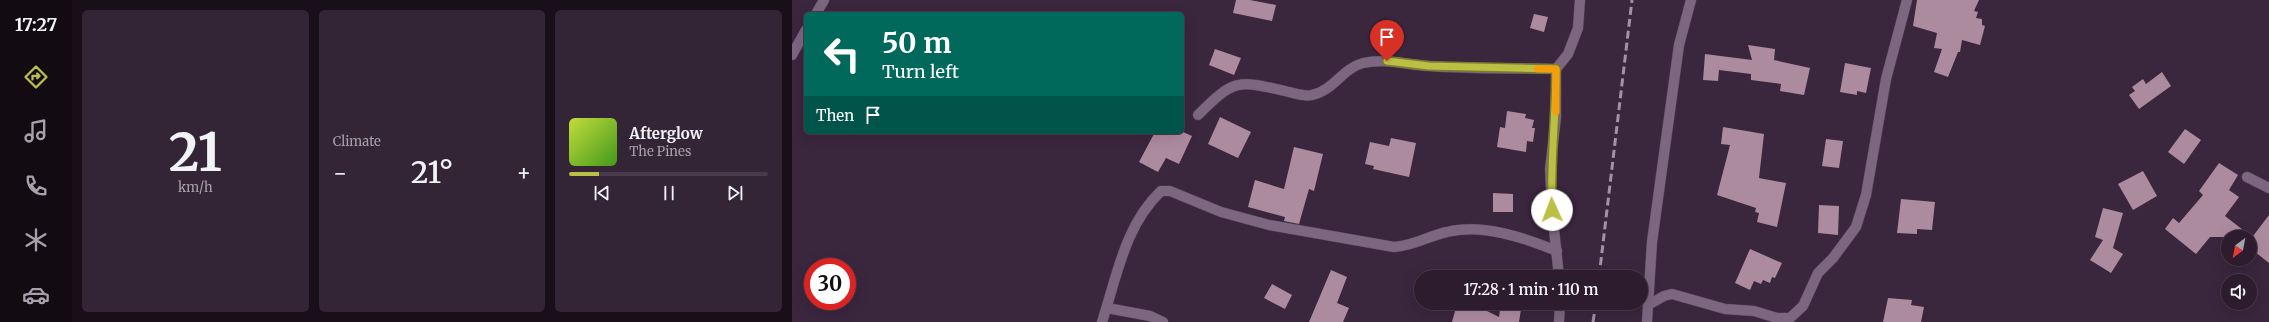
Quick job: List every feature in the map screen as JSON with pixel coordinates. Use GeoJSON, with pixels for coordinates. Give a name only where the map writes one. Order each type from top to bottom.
{"type":"FeatureCollection","features":[{"type":"Feature","properties":{"kind":"street"},"geometry":{"type":"LineString","coordinates":[[817,12],[824,0]]}},
{"type":"Feature","properties":{"kind":"street"},"geometry":{"type":"LineString","coordinates":[[1558,270],[1552,210],[1550,169],[1556,117],[1556,69],[1568,54],[1578,28],[1580,0]]}},
{"type":"Feature","properties":{"kind":"street"},"geometry":{"type":"LineString","coordinates":[[1648,305],[1652,242],[1678,50],[1691,0]]}},
{"type":"Feature","properties":{"kind":"street"},"geometry":{"type":"LineString","coordinates":[[1648,305],[1664,296],[1672,294],[1726,309],[1754,311],[1777,318],[1790,318],[1803,306],[1818,273],[1833,258],[1856,227],[1866,195],[1886,79],[1907,0]]}},
{"type":"Feature","properties":{"kind":"street"},"geometry":{"type":"LineString","coordinates":[[792,55],[804,34]]}},
{"type":"Feature","properties":{"kind":"street"},"geometry":{"type":"LineString","coordinates":[[1198,115],[1221,91],[1236,84],[1249,83],[1296,94],[1311,95],[1324,91],[1346,72],[1362,63],[1387,61],[1429,66],[1556,69]]}},
{"type":"Feature","properties":{"kind":"street"},"geometry":{"type":"LineString","coordinates":[[2248,177],[2269,188]]}},
{"type":"Feature","properties":{"kind":"street"},"geometry":{"type":"LineString","coordinates":[[1102,322],[1133,229],[1142,213],[1161,191],[1170,192],[1220,212],[1269,225],[1387,246],[1405,247],[1448,231],[1487,230],[1525,238],[1557,251]]}},
{"type":"Feature","properties":{"kind":"street"},"geometry":{"type":"LineString","coordinates":[[1107,308],[1150,316],[1164,322]]}},
{"type":"Feature","properties":{"kind":"street"},"geometry":{"type":"LineString","coordinates":[[1560,310],[1560,321]]}},
{"type":"Feature","properties":{"kind":"street"},"geometry":{"type":"LineString","coordinates":[[1647,322],[1648,310]]}},
{"type":"Feature","properties":{"kind":"building"},"geometry":{"type":"Polygon","coordinates":[[[1236,0],[1250,0],[1276,5],[1272,21],[1233,13],[1236,0]]]}},
{"type":"Feature","properties":{"kind":"building"},"geometry":{"type":"Polygon","coordinates":[[[1917,0],[1979,0],[1974,11],[1978,12],[1976,18],[1982,19],[1982,25],[1985,26],[1980,45],[1962,40],[1960,52],[1958,52],[1948,77],[1934,72],[1942,49],[1934,48],[1937,33],[1913,26],[1917,0]]]}},
{"type":"Feature","properties":{"kind":"building"},"geometry":{"type":"Polygon","coordinates":[[[1534,14],[1548,17],[1544,32],[1530,28],[1534,14]]]}},
{"type":"Feature","properties":{"kind":"building"},"geometry":{"type":"Polygon","coordinates":[[[1748,45],[1775,49],[1774,60],[1810,68],[1804,95],[1780,91],[1781,84],[1751,80],[1751,74],[1719,70],[1718,81],[1703,80],[1705,54],[1752,60],[1748,45]]]}},
{"type":"Feature","properties":{"kind":"building"},"geometry":{"type":"Polygon","coordinates":[[[1215,49],[1241,58],[1234,75],[1209,65],[1215,49]]]}},
{"type":"Feature","properties":{"kind":"building"},"geometry":{"type":"Polygon","coordinates":[[[1845,63],[1871,68],[1866,93],[1857,91],[1857,95],[1840,92],[1845,63]]]}},
{"type":"Feature","properties":{"kind":"building"},"geometry":{"type":"Polygon","coordinates":[[[2162,72],[2171,86],[2139,109],[2129,95],[2135,91],[2132,87],[2143,79],[2146,84],[2162,72]]]}},
{"type":"Feature","properties":{"kind":"building"},"geometry":{"type":"Polygon","coordinates":[[[1507,111],[1526,114],[1525,118],[1534,120],[1532,128],[1535,128],[1533,142],[1527,141],[1526,152],[1497,147],[1500,127],[1505,128],[1507,111]]]}},
{"type":"Feature","properties":{"kind":"building"},"geometry":{"type":"Polygon","coordinates":[[[1220,117],[1251,132],[1238,158],[1208,144],[1220,117]]]}},
{"type":"Feature","properties":{"kind":"building"},"geometry":{"type":"Polygon","coordinates":[[[1723,127],[1764,134],[1759,178],[1786,183],[1777,227],[1757,222],[1759,213],[1755,212],[1756,208],[1717,195],[1730,145],[1721,144],[1723,127]]]}},
{"type":"Feature","properties":{"kind":"building"},"geometry":{"type":"Polygon","coordinates":[[[2185,129],[2201,140],[2184,164],[2168,152],[2185,129]]]}},
{"type":"Feature","properties":{"kind":"building"},"geometry":{"type":"Polygon","coordinates":[[[1184,132],[1192,136],[1179,164],[1166,158],[1158,172],[1139,162],[1154,134],[1184,134],[1184,132]]]}},
{"type":"Feature","properties":{"kind":"building"},"geometry":{"type":"Polygon","coordinates":[[[1391,138],[1416,143],[1409,177],[1373,169],[1374,166],[1365,164],[1370,142],[1389,146],[1391,138]]]}},
{"type":"Feature","properties":{"kind":"building"},"geometry":{"type":"Polygon","coordinates":[[[1826,139],[1843,141],[1839,168],[1822,166],[1826,139]]]}},
{"type":"Feature","properties":{"kind":"building"},"geometry":{"type":"Polygon","coordinates":[[[1294,147],[1323,154],[1314,191],[1309,189],[1299,224],[1284,221],[1285,217],[1248,207],[1255,180],[1284,189],[1294,147]]]}},
{"type":"Feature","properties":{"kind":"building"},"geometry":{"type":"Polygon","coordinates":[[[2219,163],[2238,175],[2229,190],[2239,197],[2225,216],[2243,230],[2221,230],[2221,237],[2210,237],[2196,254],[2165,229],[2173,218],[2179,223],[2203,195],[2199,191],[2219,163]]]}},
{"type":"Feature","properties":{"kind":"building"},"geometry":{"type":"Polygon","coordinates":[[[2143,171],[2157,196],[2133,210],[2118,184],[2143,171]]]}},
{"type":"Feature","properties":{"kind":"building"},"geometry":{"type":"Polygon","coordinates":[[[1493,193],[1513,194],[1513,212],[1493,212],[1493,193]]]}},
{"type":"Feature","properties":{"kind":"building"},"geometry":{"type":"Polygon","coordinates":[[[1901,199],[1935,202],[1932,230],[1917,229],[1917,234],[1897,233],[1901,199]]]}},
{"type":"Feature","properties":{"kind":"building"},"geometry":{"type":"Polygon","coordinates":[[[1819,205],[1839,206],[1838,235],[1818,233],[1819,205]]]}},
{"type":"Feature","properties":{"kind":"building"},"geometry":{"type":"Polygon","coordinates":[[[2103,208],[2123,213],[2113,248],[2123,254],[2111,273],[2090,260],[2103,240],[2095,237],[2103,208]]]}},
{"type":"Feature","properties":{"kind":"building"},"geometry":{"type":"Polygon","coordinates":[[[2269,215],[2269,263],[2257,254],[2257,231],[2269,215]]]}},
{"type":"Feature","properties":{"kind":"building"},"geometry":{"type":"Polygon","coordinates":[[[1750,249],[1782,263],[1775,278],[1772,277],[1770,283],[1763,280],[1761,284],[1754,281],[1750,290],[1735,283],[1750,249]]]}},
{"type":"Feature","properties":{"kind":"building"},"geometry":{"type":"Polygon","coordinates":[[[1331,270],[1347,277],[1337,303],[1349,308],[1343,322],[1309,322],[1331,270]]]}},
{"type":"Feature","properties":{"kind":"building"},"geometry":{"type":"Polygon","coordinates":[[[1272,284],[1292,295],[1285,309],[1264,298],[1272,284]]]}},
{"type":"Feature","properties":{"kind":"building"},"geometry":{"type":"Polygon","coordinates":[[[1888,298],[1912,300],[1911,305],[1924,307],[1921,322],[1883,322],[1888,298]]]}},
{"type":"Feature","properties":{"kind":"building"},"geometry":{"type":"Polygon","coordinates":[[[1455,310],[1485,310],[1499,317],[1500,310],[1521,310],[1519,322],[1452,322],[1455,310]]]}},
{"type":"Feature","properties":{"kind":"railway"},"geometry":{"type":"LineString","coordinates":[[1600,270],[1632,0]]}},
{"type":"Feature","properties":{"kind":"railway"},"geometry":{"type":"LineString","coordinates":[[1593,322],[1595,310]]}},
{"type":"Feature","properties":{"kind":"slow traffic"},"geometry":{"type":"LineString","coordinates":[[1537,69],[1556,69],[1556,112]]}},
{"type":"Feature","properties":{"kind":"route"},"geometry":{"type":"LineString","coordinates":[[1387,61],[1429,66],[1556,69],[1556,117],[1550,169],[1552,210]]}}]}
